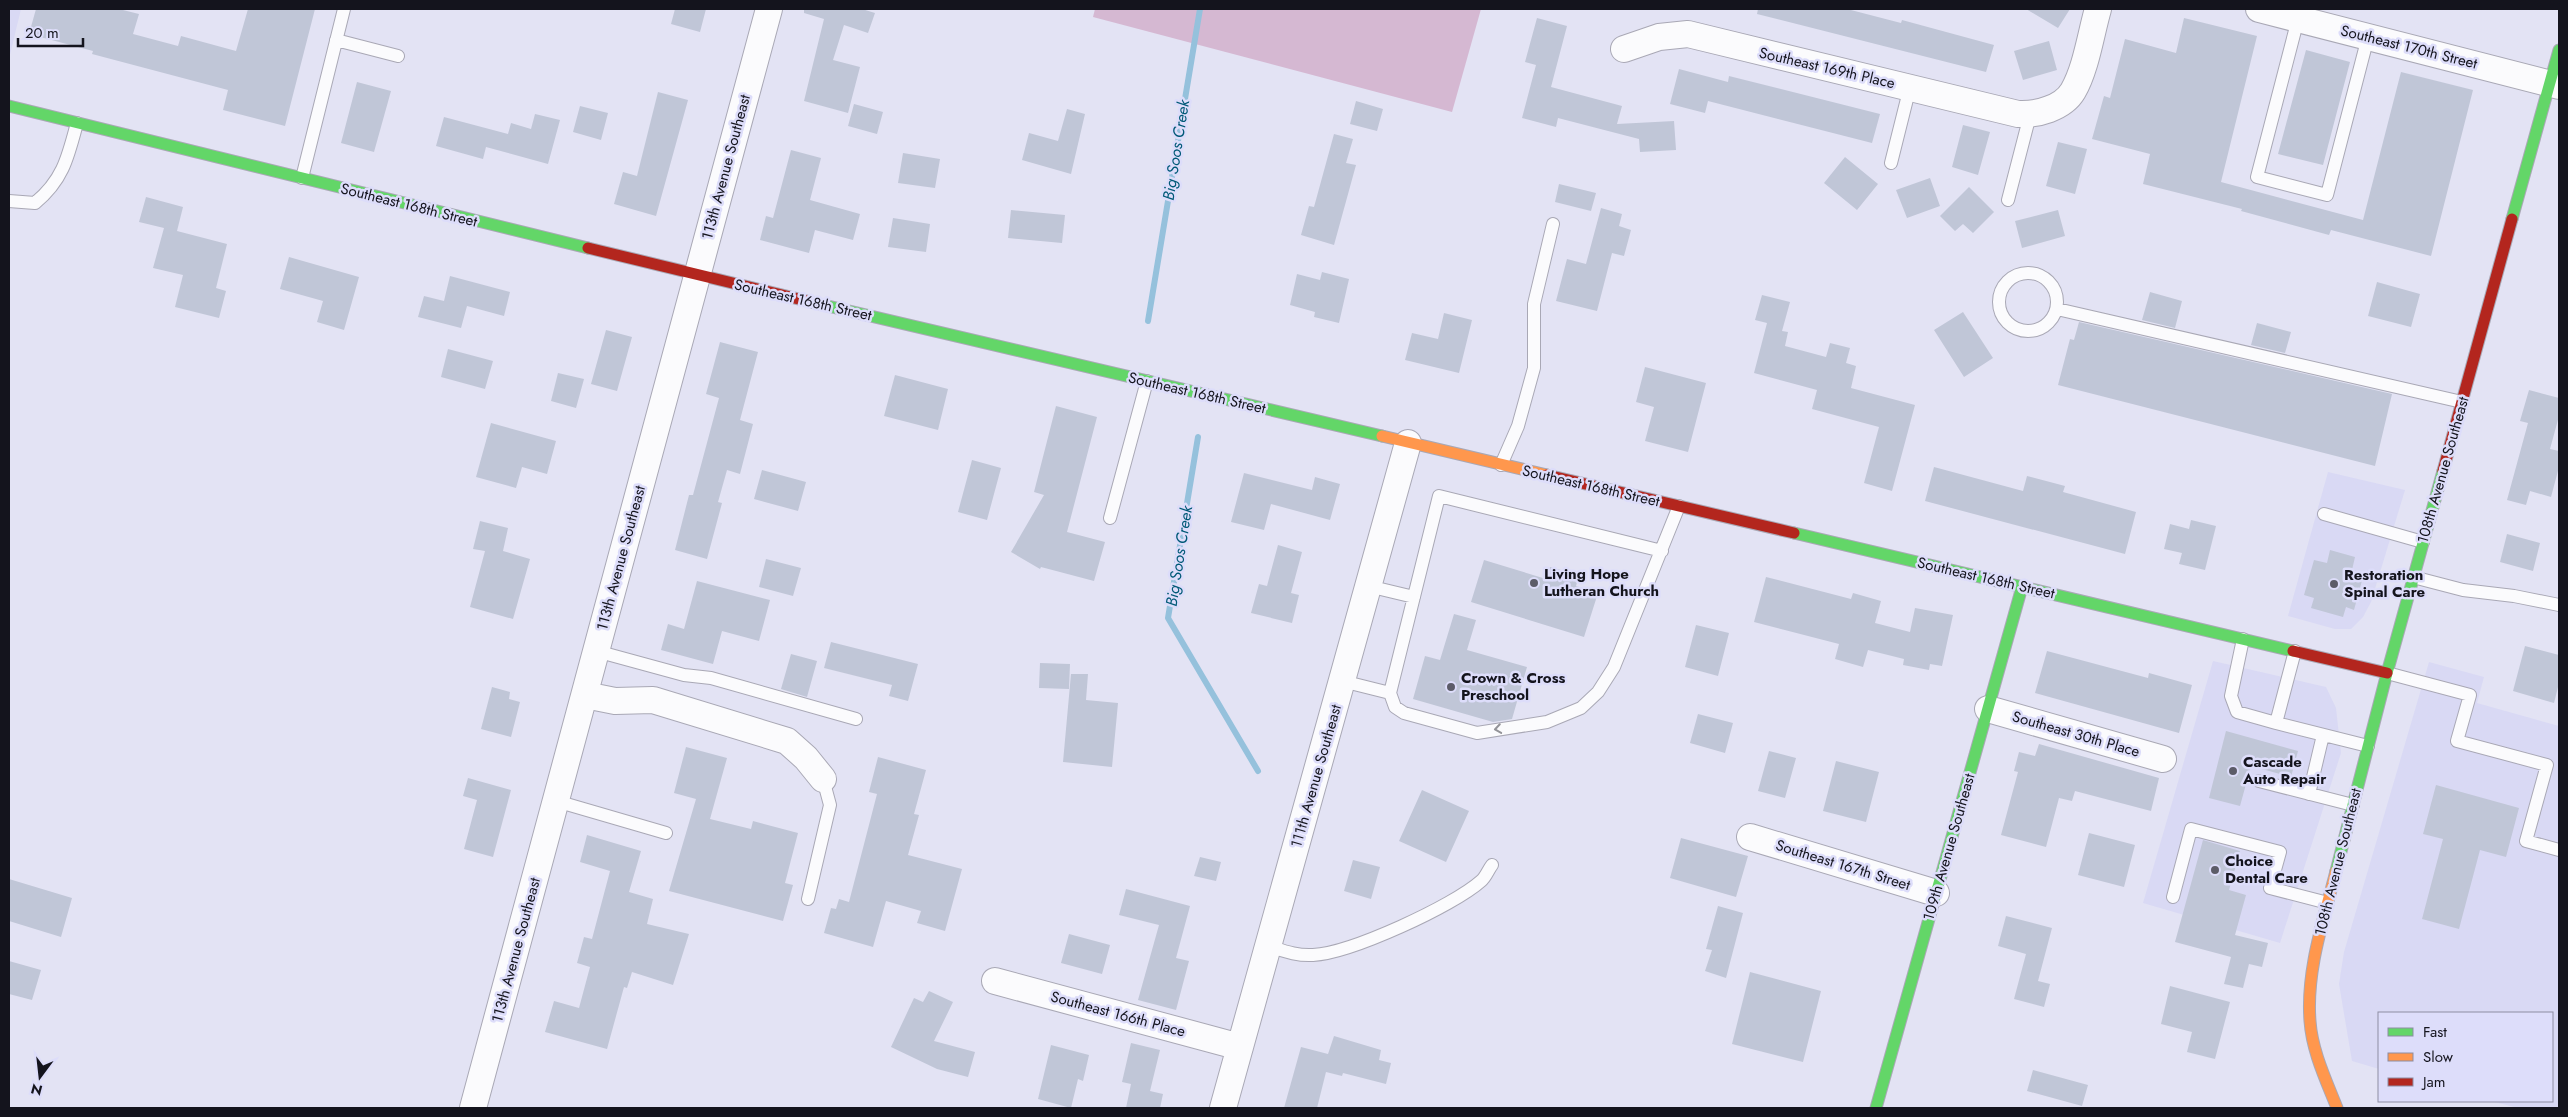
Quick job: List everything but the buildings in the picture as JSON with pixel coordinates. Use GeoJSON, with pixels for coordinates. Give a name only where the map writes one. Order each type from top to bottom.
{"type":"FeatureCollection","features":[{"type":"Feature","properties":{"kind":"street","name":"113th Avenue Southeast"},"geometry":{"type":"LineString","coordinates":[[473,1108],[769,9]]}},
{"type":"Feature","properties":{"kind":"street"},"geometry":{"type":"LineString","coordinates":[[2030,114],[2053,107],[2073,91],[2098,9]]}},
{"type":"Feature","properties":{"kind":"street","name":"Southeast 170th Street"},"geometry":{"type":"LineString","coordinates":[[2259,9],[2555,84]]}},
{"type":"Feature","properties":{"kind":"street","name":"Southeast 169th Place"},"geometry":{"type":"LineString","coordinates":[[1624,49],[1659,37],[1688,34],[2018,114],[2030,114]]}},
{"type":"Feature","properties":{"kind":"street","name":"108th Avenue Southeast"},"geometry":{"type":"LineString","coordinates":[[2338,1108],[2321,1069],[2310,1021],[2312,966],[2413,577],[2555,84],[2559,50]]}},
{"type":"Feature","properties":{"kind":"street","name":"Southeast 168th Street"},"geometry":{"type":"LineString","coordinates":[[9,106],[697,275],[2387,673]]}},
{"type":"Feature","properties":{"kind":"street","name":"111th Avenue Southeast"},"geometry":{"type":"LineString","coordinates":[[1223,1108],[1408,443]]}},
{"type":"Feature","properties":{"kind":"street","name":"109th Avenue Southeast"},"geometry":{"type":"LineString","coordinates":[[1876,1108],[2022,587]]}},
{"type":"Feature","properties":{"kind":"street"},"geometry":{"type":"LineString","coordinates":[[584,694],[615,701],[654,700],[787,741],[806,758],[823,780]]}},
{"type":"Feature","properties":{"kind":"street","name":"Southeast 30th Place"},"geometry":{"type":"LineString","coordinates":[[1988,709],[2163,759]]}},
{"type":"Feature","properties":{"kind":"street","name":"Southeast 167th Street"},"geometry":{"type":"LineString","coordinates":[[1750,837],[1936,893]]}},
{"type":"Feature","properties":{"kind":"street","name":"Southeast 166th Place"},"geometry":{"type":"LineString","coordinates":[[995,982],[1240,1046]]}},
{"type":"Feature","properties":{"kind":"lane"},"geometry":{"type":"LineString","coordinates":[[302,178],[344,9]]}},
{"type":"Feature","properties":{"kind":"lane"},"geometry":{"type":"LineString","coordinates":[[2298,19],[2257,176],[2327,194],[2368,37]]}},
{"type":"Feature","properties":{"kind":"lane"},"geometry":{"type":"LineString","coordinates":[[336,40],[398,56]]}},
{"type":"Feature","properties":{"kind":"lane"},"geometry":{"type":"LineString","coordinates":[[1892,163],[1910,88]]}},
{"type":"Feature","properties":{"kind":"lane"},"geometry":{"type":"LineString","coordinates":[[2008,200],[2030,114]]}},
{"type":"Feature","properties":{"kind":"lane"},"geometry":{"type":"LineString","coordinates":[[9,201],[35,204],[51,190],[68,158],[76,123]]}},
{"type":"Feature","properties":{"kind":"lane"},"geometry":{"type":"LineString","coordinates":[[1501,465],[1518,426],[1534,368],[1534,304],[1553,224]]}},
{"type":"Feature","properties":{"kind":"lane"},"geometry":{"type":"LineString","coordinates":[[2023,273],[2034,273],[2045,278],[2053,286],[2058,297],[2058,308],[2053,319],[2044,328],[2034,332],[2022,332],[2011,327],[2003,319],[1999,308],[1999,296],[2004,286],[2012,278],[2023,273]]}},
{"type":"Feature","properties":{"kind":"lane"},"geometry":{"type":"LineString","coordinates":[[2058,308],[2462,402]]}},
{"type":"Feature","properties":{"kind":"lane"},"geometry":{"type":"LineString","coordinates":[[1110,518],[1147,381]]}},
{"type":"Feature","properties":{"kind":"lane"},"geometry":{"type":"LineString","coordinates":[[1662,551],[1439,496],[1390,693],[1395,707],[1404,713],[1477,733],[1547,722],[1581,708],[1598,692],[1614,667],[1662,551],[1680,506]]}},
{"type":"Feature","properties":{"kind":"lane"},"geometry":{"type":"LineString","coordinates":[[2324,514],[2423,542]]}},
{"type":"Feature","properties":{"kind":"lane"},"geometry":{"type":"LineString","coordinates":[[2413,577],[2462,590],[2514,596],[2559,605]]}},
{"type":"Feature","properties":{"kind":"lane"},"geometry":{"type":"LineString","coordinates":[[1368,586],[1414,597]]}},
{"type":"Feature","properties":{"kind":"lane"},"geometry":{"type":"LineString","coordinates":[[2243,639],[2231,696],[2236,712],[2368,746]]}},
{"type":"Feature","properties":{"kind":"lane"},"geometry":{"type":"LineString","coordinates":[[596,651],[684,675],[711,678],[856,719]]}},
{"type":"Feature","properties":{"kind":"lane"},"geometry":{"type":"LineString","coordinates":[[2276,723],[2295,652]]}},
{"type":"Feature","properties":{"kind":"lane"},"geometry":{"type":"LineString","coordinates":[[2387,673],[2470,695],[2457,741],[2547,765],[2526,841],[2559,850]]}},
{"type":"Feature","properties":{"kind":"lane"},"geometry":{"type":"LineString","coordinates":[[1342,681],[1390,693]]}},
{"type":"Feature","properties":{"kind":"lane"},"geometry":{"type":"LineString","coordinates":[[2309,794],[2323,735]]}},
{"type":"Feature","properties":{"kind":"lane"},"geometry":{"type":"LineString","coordinates":[[808,899],[830,805],[823,780]]}},
{"type":"Feature","properties":{"kind":"lane"},"geometry":{"type":"LineString","coordinates":[[2259,781],[2353,805]]}},
{"type":"Feature","properties":{"kind":"lane"},"geometry":{"type":"LineString","coordinates":[[556,801],[666,833]]}},
{"type":"Feature","properties":{"kind":"lane"},"geometry":{"type":"LineString","coordinates":[[2173,897],[2191,829],[2280,852],[2270,888],[2328,903]]}},
{"type":"Feature","properties":{"kind":"lane"},"geometry":{"type":"LineString","coordinates":[[1268,946],[1298,955],[1316,955],[1357,944],[1402,926],[1457,898],[1483,880],[1492,865]]}},
{"type":"Feature","properties":{"kind":"shaded area"},"geometry":{"type":"Polygon","coordinates":[[[9,9],[21,9],[9,59],[9,9]]]}},
{"type":"Feature","properties":{"kind":"shaded area"},"geometry":{"type":"Polygon","coordinates":[[[1095,9],[1481,9],[1452,112],[1093,17],[1095,9]]]}},
{"type":"Feature","properties":{"kind":"shaded area"},"geometry":{"type":"Polygon","coordinates":[[[2328,472],[2405,490],[2371,602],[2363,617],[2351,629],[2335,629],[2288,616],[2328,472]]]}},
{"type":"Feature","properties":{"kind":"shaded area"},"geometry":{"type":"Polygon","coordinates":[[[2213,661],[2326,687],[2336,708],[2341,753],[2280,943],[2143,903],[2213,661]]]}},
{"type":"Feature","properties":{"kind":"shaded area"},"geometry":{"type":"Polygon","coordinates":[[[2429,662],[2484,677],[2477,703],[2559,726],[2559,1108],[2518,1108],[2495,1102],[2553,1102],[2553,1012],[2378,1012],[2378,1069],[2352,1061],[2339,984],[2344,952],[2429,662]]]}},
{"type":"Feature","properties":{"kind":"waterway","name":"Big Soos Creek"},"geometry":{"type":"LineString","coordinates":[[1148,321],[1200,9]]}},
{"type":"Feature","properties":{"kind":"waterway","name":"Big Soos Creek"},"geometry":{"type":"LineString","coordinates":[[1198,437],[1168,618],[1258,771]]}},
{"type":"Feature","properties":{"kind":"traffic: fast"},"geometry":{"type":"LineString","coordinates":[[2512,219],[2559,50]]}},
{"type":"Feature","properties":{"kind":"traffic: fast"},"geometry":{"type":"LineString","coordinates":[[9,106],[588,248]]}},
{"type":"Feature","properties":{"kind":"traffic: fast"},"geometry":{"type":"LineString","coordinates":[[815,303],[1382,436]]}},
{"type":"Feature","properties":{"kind":"traffic: fast"},"geometry":{"type":"LineString","coordinates":[[2336,871],[2387,673],[2443,471]]}},
{"type":"Feature","properties":{"kind":"traffic: fast"},"geometry":{"type":"LineString","coordinates":[[1794,533],[2293,651]]}},
{"type":"Feature","properties":{"kind":"traffic: fast"},"geometry":{"type":"LineString","coordinates":[[1876,1108],[2022,587]]}},
{"type":"Feature","properties":{"kind":"traffic: slow"},"geometry":{"type":"LineString","coordinates":[[1382,436],[1547,475]]}},
{"type":"Feature","properties":{"kind":"traffic: slow"},"geometry":{"type":"LineString","coordinates":[[2336,871],[2313,964],[2309,1002],[2311,1032],[2320,1065],[2337,1108]]}},
{"type":"Feature","properties":{"kind":"traffic: jam"},"geometry":{"type":"LineString","coordinates":[[2443,471],[2512,219]]}},
{"type":"Feature","properties":{"kind":"traffic: jam"},"geometry":{"type":"LineString","coordinates":[[588,248],[815,303]]}},
{"type":"Feature","properties":{"kind":"traffic: jam"},"geometry":{"type":"LineString","coordinates":[[1547,475],[1794,533]]}},
{"type":"Feature","properties":{"kind":"traffic: jam"},"geometry":{"type":"LineString","coordinates":[[2293,651],[2387,673]]}},
{"type":"Feature","properties":{"kind":"place","name":"Living Hope Lutheran Church"},"geometry":{"type":"Point","coordinates":[1534,583]}},
{"type":"Feature","properties":{"kind":"place","name":"Restoration Spinal Care"},"geometry":{"type":"Point","coordinates":[2334,584]}},
{"type":"Feature","properties":{"kind":"place","name":"Crown & Cross Preschool"},"geometry":{"type":"Point","coordinates":[1451,687]}},
{"type":"Feature","properties":{"kind":"place","name":"Cascade Auto Repair"},"geometry":{"type":"Point","coordinates":[2233,771]}},
{"type":"Feature","properties":{"kind":"place","name":"Choice Dental Care"},"geometry":{"type":"Point","coordinates":[2215,870]}}]}
